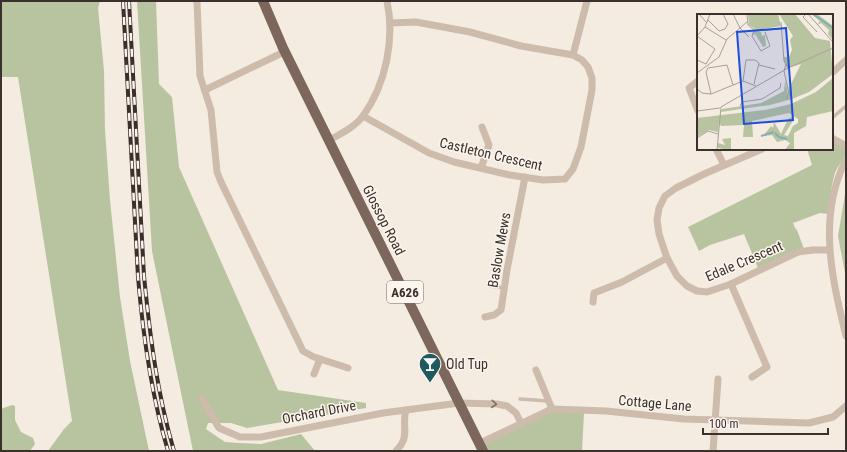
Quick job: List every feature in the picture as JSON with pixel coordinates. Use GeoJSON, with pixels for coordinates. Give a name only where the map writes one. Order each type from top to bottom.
{"type":"FeatureCollection","features":[{"type":"Feature","properties":{"kind":"main road","name":"Glossop Road"},"geometry":{"type":"LineString","coordinates":[[263,1],[284,52],[481,447]]}},
{"type":"Feature","properties":{"kind":"street"},"geometry":{"type":"LineString","coordinates":[[198,1],[198,66],[201,81],[211,110],[217,172],[221,182],[303,351],[320,359],[348,368]]}},
{"type":"Feature","properties":{"kind":"street"},"geometry":{"type":"LineString","coordinates":[[328,141],[352,126],[363,116],[381,80],[387,57],[390,23],[387,1]]}},
{"type":"Feature","properties":{"kind":"street"},"geometry":{"type":"LineString","coordinates":[[573,56],[587,1]]}},
{"type":"Feature","properties":{"kind":"street","name":"Castleton Crescent"},"geometry":{"type":"LineString","coordinates":[[363,116],[429,153],[454,162],[510,175],[542,180],[565,178],[573,169],[581,147],[592,90],[592,78],[588,67],[582,60],[573,56],[521,46],[470,32],[416,22],[390,23]]}},
{"type":"Feature","properties":{"kind":"street"},"geometry":{"type":"LineString","coordinates":[[205,90],[284,52]]}},
{"type":"Feature","properties":{"kind":"street"},"geometry":{"type":"LineString","coordinates":[[833,72],[846,60]]}},
{"type":"Feature","properties":{"kind":"street"},"geometry":{"type":"LineString","coordinates":[[697,82],[689,88],[697,108]]}},
{"type":"Feature","properties":{"kind":"street"},"geometry":{"type":"LineString","coordinates":[[480,168],[488,145],[482,127]]}},
{"type":"Feature","properties":{"kind":"street"},"geometry":{"type":"LineString","coordinates":[[833,139],[846,146]]}},
{"type":"Feature","properties":{"kind":"street"},"geometry":{"type":"LineString","coordinates":[[716,150],[724,165]]}},
{"type":"Feature","properties":{"kind":"street","name":"Edale Crescent"},"geometry":{"type":"LineString","coordinates":[[760,150],[676,188],[665,196],[659,208],[657,220],[659,234],[667,258],[677,276],[687,286],[698,291],[707,292],[731,284],[798,252],[829,250]]}},
{"type":"Feature","properties":{"kind":"street"},"geometry":{"type":"LineString","coordinates":[[846,160],[839,173],[833,194],[829,250],[838,305],[846,336]]}},
{"type":"Feature","properties":{"kind":"street","name":"Baslow Mews"},"geometry":{"type":"LineString","coordinates":[[485,317],[494,315],[501,310],[525,177]]}},
{"type":"Feature","properties":{"kind":"street"},"geometry":{"type":"LineString","coordinates":[[593,302],[594,293],[622,282],[667,258]]}},
{"type":"Feature","properties":{"kind":"street"},"geometry":{"type":"LineString","coordinates":[[731,284],[767,367],[752,377]]}},
{"type":"Feature","properties":{"kind":"street"},"geometry":{"type":"LineString","coordinates":[[314,374],[320,359]]}},
{"type":"Feature","properties":{"kind":"street"},"geometry":{"type":"LineString","coordinates":[[536,370],[552,409]]}},
{"type":"Feature","properties":{"kind":"street"},"geometry":{"type":"LineString","coordinates":[[713,451],[718,379]]}},
{"type":"Feature","properties":{"kind":"street","name":"Orchard Drive"},"geometry":{"type":"LineString","coordinates":[[202,399],[219,428],[240,437],[261,437],[383,413],[458,403]]}},
{"type":"Feature","properties":{"kind":"street"},"geometry":{"type":"LineString","coordinates":[[458,403],[497,404],[507,406],[516,413],[521,423]]}},
{"type":"Feature","properties":{"kind":"street","name":"Cottage Lane"},"geometry":{"type":"LineString","coordinates":[[481,447],[521,423],[552,409],[606,411],[684,419],[809,423],[833,417],[846,406]]}},
{"type":"Feature","properties":{"kind":"street"},"geometry":{"type":"LineString","coordinates":[[396,451],[403,442],[405,432],[403,417],[406,410]]}},
{"type":"Feature","properties":{"kind":"lane"},"geometry":{"type":"LineString","coordinates":[[833,117],[846,106]]}},
{"type":"Feature","properties":{"kind":"lane"},"geometry":{"type":"LineString","coordinates":[[490,286],[504,288]]}},
{"type":"Feature","properties":{"kind":"lane"},"geometry":{"type":"LineString","coordinates":[[520,399],[548,401]]}},
{"type":"Feature","properties":{"kind":"green space"},"geometry":{"type":"Polygon","coordinates":[[[1,1],[100,1],[98,8],[104,71],[105,130],[110,200],[120,297],[130,361],[149,451],[48,451],[64,429],[72,421],[18,77],[1,77],[1,1]]]}},
{"type":"Feature","properties":{"kind":"green space"},"geometry":{"type":"Polygon","coordinates":[[[137,1],[156,1],[159,84],[172,97],[179,167],[278,390],[366,403],[366,408],[247,428],[231,423],[208,423],[206,429],[225,442],[239,443],[261,444],[301,434],[315,451],[193,451],[152,251],[137,1]]]}},
{"type":"Feature","properties":{"kind":"green space"},"geometry":{"type":"Polygon","coordinates":[[[833,142],[846,150],[845,156],[835,173],[829,214],[820,213],[793,223],[804,249],[758,268],[744,234],[710,245],[699,251],[688,227],[812,165],[807,150],[833,150],[833,142]]]}},
{"type":"Feature","properties":{"kind":"green space"},"geometry":{"type":"Polygon","coordinates":[[[846,188],[846,278],[838,236],[846,188]]]}},
{"type":"Feature","properties":{"kind":"green space"},"geometry":{"type":"Polygon","coordinates":[[[12,405],[15,406],[15,420],[21,432],[33,438],[35,444],[30,451],[1,451],[1,409],[12,405]]]}},
{"type":"Feature","properties":{"kind":"green space"},"geometry":{"type":"Polygon","coordinates":[[[553,411],[584,413],[582,451],[486,451],[483,444],[553,411]]]}},
{"type":"Feature","properties":{"kind":"railway"},"geometry":{"type":"LineString","coordinates":[[123,1],[140,299],[152,386],[168,451]]}},
{"type":"Feature","properties":{"kind":"railway"},"geometry":{"type":"LineString","coordinates":[[129,1],[144,276],[155,364],[163,408],[174,451]]}},
{"type":"Feature","properties":{"kind":"place","name":"Old Tup"},"geometry":{"type":"Point","coordinates":[430,384]}}]}
